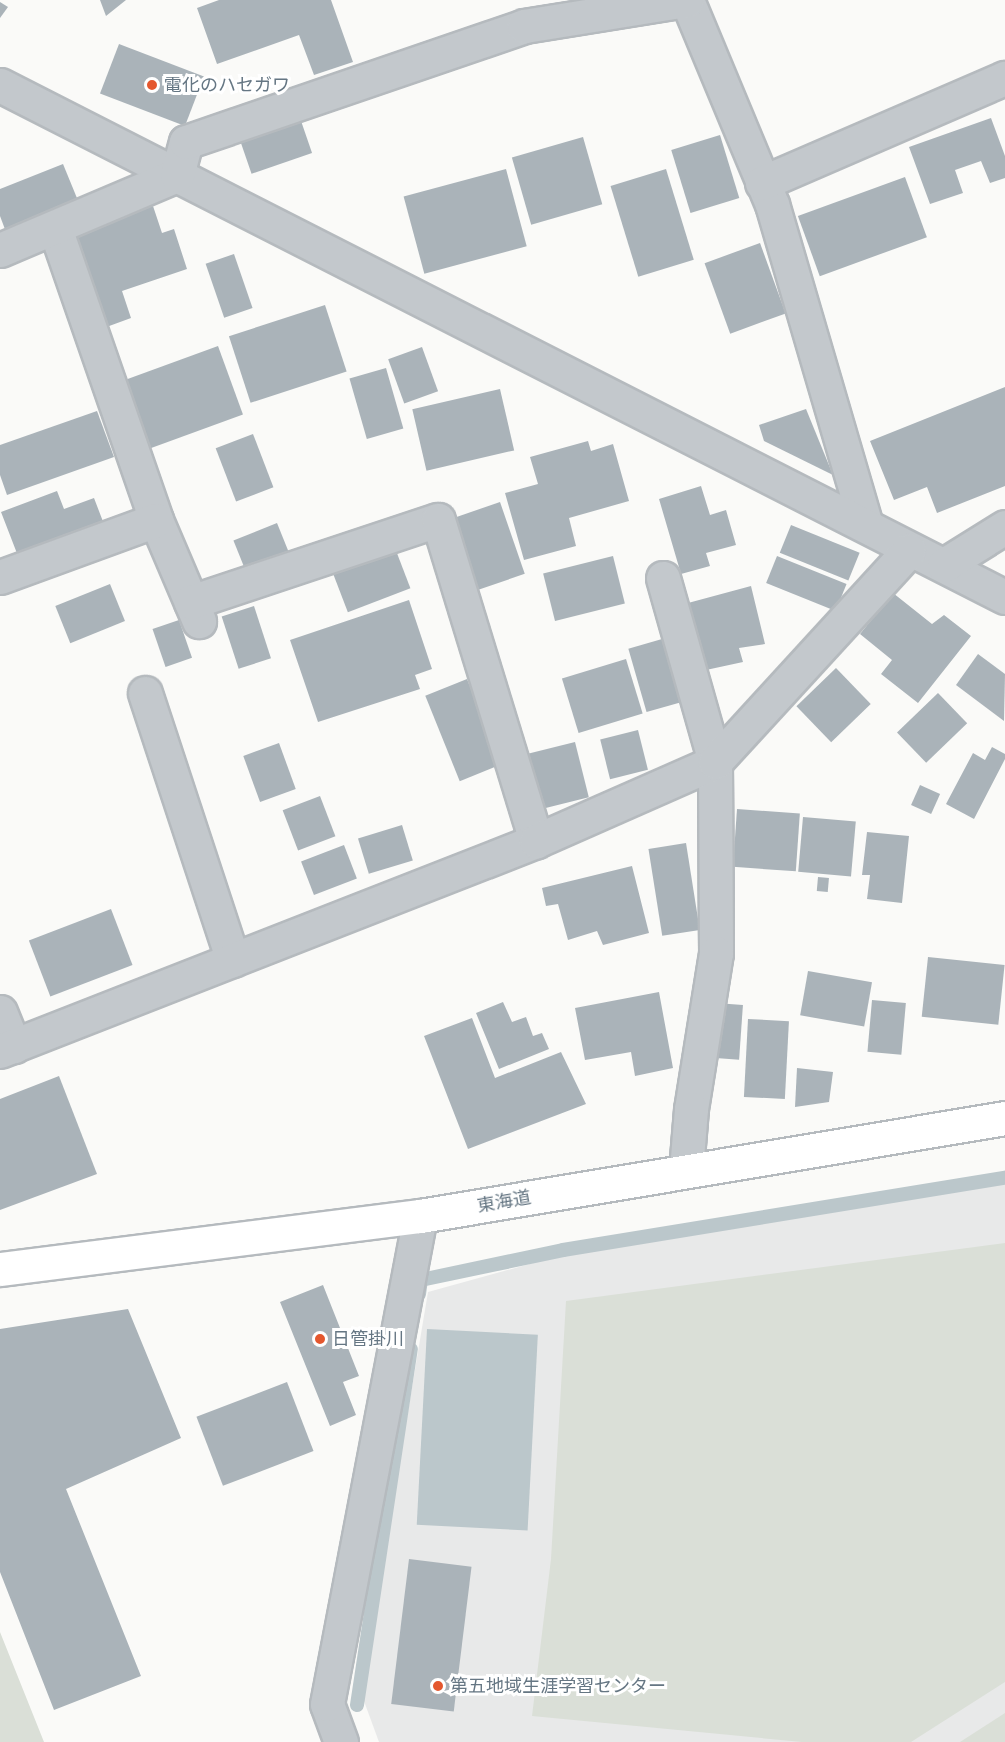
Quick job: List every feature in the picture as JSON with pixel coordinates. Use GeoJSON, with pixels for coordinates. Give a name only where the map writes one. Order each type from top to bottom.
{"type":"FeatureCollection","features":[{"type":"Feature","properties":{"kind":"main road","name":"東海道"},"geometry":{"type":"LineString","coordinates":[[0,1269],[420,1216],[1005,1118]]}},
{"type":"Feature","properties":{"kind":"street"},"geometry":{"type":"LineString","coordinates":[[177,175],[186,142],[513,29],[687,0],[772,204],[866,525]]}},
{"type":"Feature","properties":{"kind":"street"},"geometry":{"type":"LineString","coordinates":[[762,183],[1005,78]]}},
{"type":"Feature","properties":{"kind":"street"},"geometry":{"type":"LineString","coordinates":[[0,85],[1005,597]]}},
{"type":"Feature","properties":{"kind":"street"},"geometry":{"type":"LineString","coordinates":[[0,250],[177,175]]}},
{"type":"Feature","properties":{"kind":"street"},"geometry":{"type":"LineString","coordinates":[[55,228],[156,519],[195,612],[438,520],[536,841]]}},
{"type":"Feature","properties":{"kind":"street"},"geometry":{"type":"LineString","coordinates":[[0,577],[156,519]]}},
{"type":"Feature","properties":{"kind":"street"},"geometry":{"type":"LineString","coordinates":[[944,565],[1005,527]]}},
{"type":"Feature","properties":{"kind":"street"},"geometry":{"type":"LineString","coordinates":[[0,1012],[7,1049],[536,841],[715,762],[909,550]]}},
{"type":"Feature","properties":{"kind":"street"},"geometry":{"type":"LineString","coordinates":[[663,578],[715,762],[716,953],[691,1109],[686,1170]]}},
{"type":"Feature","properties":{"kind":"street"},"geometry":{"type":"LineString","coordinates":[[145,693],[233,960]]}},
{"type":"Feature","properties":{"kind":"street"},"geometry":{"type":"LineString","coordinates":[[341,1742],[327,1704],[420,1216]]}},
{"type":"Feature","properties":{"kind":"shaded area"},"geometry":{"type":"Polygon","coordinates":[[[1005,1184],[1005,1742],[379,1742],[361,1693],[428,1292],[580,1250],[1005,1184]]]}},
{"type":"Feature","properties":{"kind":"shaded area"},"geometry":{"type":"Polygon","coordinates":[[[1005,1243],[1005,1682],[911,1742],[802,1742],[532,1716],[551,1559],[566,1301],[1005,1243]]]}},
{"type":"Feature","properties":{"kind":"shaded area"},"geometry":{"type":"Polygon","coordinates":[[[427,1329],[538,1335],[528,1531],[417,1525],[427,1329]]]}},
{"type":"Feature","properties":{"kind":"shaded area"},"geometry":{"type":"Polygon","coordinates":[[[0,1632],[44,1742],[0,1742],[0,1632]]]}},
{"type":"Feature","properties":{"kind":"shaded area"},"geometry":{"type":"Polygon","coordinates":[[[1005,1713],[1005,1742],[960,1742],[1005,1713]]]}},
{"type":"Feature","properties":{"kind":"building"},"geometry":{"type":"Polygon","coordinates":[[[100,0],[126,0],[106,16],[100,0]]]}},
{"type":"Feature","properties":{"kind":"building"},"geometry":{"type":"Polygon","coordinates":[[[219,0],[331,0],[353,62],[314,75],[299,35],[217,64],[197,8],[219,0]]]}},
{"type":"Feature","properties":{"kind":"building"},"geometry":{"type":"Polygon","coordinates":[[[0,2],[8,7],[0,18],[0,2]]]}},
{"type":"Feature","properties":{"kind":"building","name":"電化のハセガワ"},"geometry":{"type":"Polygon","coordinates":[[[119,44],[204,77],[185,126],[100,93],[119,44]]]}},
{"type":"Feature","properties":{"kind":"building"},"geometry":{"type":"Polygon","coordinates":[[[300,118],[312,153],[252,174],[239,139],[300,118]]]}},
{"type":"Feature","properties":{"kind":"building"},"geometry":{"type":"Polygon","coordinates":[[[991,118],[1005,156],[1005,178],[990,183],[981,161],[955,170],[963,193],[930,204],[909,147],[991,118]]]}},
{"type":"Feature","properties":{"kind":"building"},"geometry":{"type":"Polygon","coordinates":[[[720,135],[739,198],[691,213],[671,150],[720,135]]]}},
{"type":"Feature","properties":{"kind":"building"},"geometry":{"type":"Polygon","coordinates":[[[583,137],[602,204],[531,225],[512,157],[583,137]]]}},
{"type":"Feature","properties":{"kind":"building"},"geometry":{"type":"Polygon","coordinates":[[[63,164],[79,203],[6,232],[0,216],[0,189],[63,164]]]}},
{"type":"Feature","properties":{"kind":"building"},"geometry":{"type":"Polygon","coordinates":[[[506,169],[527,246],[424,274],[404,196],[506,169]]]}},
{"type":"Feature","properties":{"kind":"building"},"geometry":{"type":"Polygon","coordinates":[[[666,169],[694,260],[638,277],[611,186],[666,169]]]}},
{"type":"Feature","properties":{"kind":"building"},"geometry":{"type":"Polygon","coordinates":[[[905,177],[927,237],[820,276],[798,216],[905,177]]]}},
{"type":"Feature","properties":{"kind":"building"},"geometry":{"type":"Polygon","coordinates":[[[153,206],[162,233],[174,229],[187,269],[122,291],[131,318],[101,329],[79,266],[87,264],[76,232],[153,206]]]}},
{"type":"Feature","properties":{"kind":"building"},"geometry":{"type":"Polygon","coordinates":[[[760,243],[786,313],[730,334],[705,263],[760,243]]]}},
{"type":"Feature","properties":{"kind":"building"},"geometry":{"type":"Polygon","coordinates":[[[234,254],[253,308],[224,318],[206,264],[234,254]]]}},
{"type":"Feature","properties":{"kind":"building"},"geometry":{"type":"Polygon","coordinates":[[[325,305],[347,372],[251,403],[229,336],[325,305]]]}},
{"type":"Feature","properties":{"kind":"building"},"geometry":{"type":"Polygon","coordinates":[[[218,346],[243,415],[147,449],[122,381],[218,346]]]}},
{"type":"Feature","properties":{"kind":"building"},"geometry":{"type":"Polygon","coordinates":[[[422,347],[438,391],[404,403],[388,359],[422,347]]]}},
{"type":"Feature","properties":{"kind":"building"},"geometry":{"type":"Polygon","coordinates":[[[386,368],[403,429],[367,439],[349,378],[386,368]]]}},
{"type":"Feature","properties":{"kind":"building"},"geometry":{"type":"Polygon","coordinates":[[[1005,387],[1005,486],[937,513],[927,487],[894,500],[870,441],[1005,387]]]}},
{"type":"Feature","properties":{"kind":"building"},"geometry":{"type":"Polygon","coordinates":[[[500,389],[514,450],[426,471],[412,409],[500,389]]]}},
{"type":"Feature","properties":{"kind":"building"},"geometry":{"type":"Polygon","coordinates":[[[806,409],[833,475],[764,441],[759,425],[806,409]]]}},
{"type":"Feature","properties":{"kind":"building"},"geometry":{"type":"Polygon","coordinates":[[[97,411],[114,457],[7,495],[0,475],[0,445],[97,411]]]}},
{"type":"Feature","properties":{"kind":"building"},"geometry":{"type":"Polygon","coordinates":[[[253,434],[273,487],[236,502],[216,448],[253,434]]]}},
{"type":"Feature","properties":{"kind":"building"},"geometry":{"type":"Polygon","coordinates":[[[588,441],[591,451],[613,444],[629,501],[569,518],[576,546],[524,560],[505,493],[538,484],[530,457],[588,441]]]}},
{"type":"Feature","properties":{"kind":"building"},"geometry":{"type":"Polygon","coordinates":[[[701,486],[710,515],[726,510],[736,545],[706,553],[710,566],[681,574],[659,499],[701,486]]]}},
{"type":"Feature","properties":{"kind":"building"},"geometry":{"type":"Polygon","coordinates":[[[57,491],[64,509],[94,498],[107,532],[18,556],[1,512],[57,491]]]}},
{"type":"Feature","properties":{"kind":"building"},"geometry":{"type":"Polygon","coordinates":[[[500,502],[525,574],[478,590],[454,518],[500,502]]]}},
{"type":"Feature","properties":{"kind":"building"},"geometry":{"type":"Polygon","coordinates":[[[277,523],[293,562],[249,580],[233,541],[277,523]]]}},
{"type":"Feature","properties":{"kind":"building"},"geometry":{"type":"Polygon","coordinates":[[[791,525],[860,553],[848,581],[780,553],[791,525]]]}},
{"type":"Feature","properties":{"kind":"building"},"geometry":{"type":"Polygon","coordinates":[[[395,548],[410,588],[348,612],[332,572],[395,548]]]}},
{"type":"Feature","properties":{"kind":"building"},"geometry":{"type":"Polygon","coordinates":[[[613,556],[625,604],[555,621],[543,573],[613,556]]]}},
{"type":"Feature","properties":{"kind":"building"},"geometry":{"type":"Polygon","coordinates":[[[777,556],[847,584],[836,611],[766,583],[777,556]]]}},
{"type":"Feature","properties":{"kind":"building"},"geometry":{"type":"Polygon","coordinates":[[[110,584],[125,621],[70,643],[55,606],[110,584]]]}},
{"type":"Feature","properties":{"kind":"building"},"geometry":{"type":"Polygon","coordinates":[[[751,586],[765,644],[739,648],[743,662],[706,670],[688,603],[751,586]]]}},
{"type":"Feature","properties":{"kind":"building"},"geometry":{"type":"Polygon","coordinates":[[[893,593],[932,624],[944,615],[971,636],[918,703],[881,674],[892,660],[860,634],[893,593]]]}},
{"type":"Feature","properties":{"kind":"building"},"geometry":{"type":"Polygon","coordinates":[[[409,600],[432,669],[415,675],[420,689],[318,722],[290,640],[409,600]]]}},
{"type":"Feature","properties":{"kind":"building"},"geometry":{"type":"Polygon","coordinates":[[[254,606],[271,658],[239,669],[222,617],[254,606]]]}},
{"type":"Feature","properties":{"kind":"building"},"geometry":{"type":"Polygon","coordinates":[[[179,620],[192,658],[166,667],[153,629],[179,620]]]}},
{"type":"Feature","properties":{"kind":"building"},"geometry":{"type":"Polygon","coordinates":[[[662,639],[680,702],[647,712],[628,649],[662,639]]]}},
{"type":"Feature","properties":{"kind":"building"},"geometry":{"type":"Polygon","coordinates":[[[978,654],[1005,674],[1004,721],[956,685],[978,654]]]}},
{"type":"Feature","properties":{"kind":"building"},"geometry":{"type":"Polygon","coordinates":[[[626,659],[643,714],[579,733],[562,679],[626,659]]]}},
{"type":"Feature","properties":{"kind":"building"},"geometry":{"type":"Polygon","coordinates":[[[836,668],[871,704],[831,742],[796,706],[836,668]]]}},
{"type":"Feature","properties":{"kind":"building"},"geometry":{"type":"Polygon","coordinates":[[[467,679],[501,764],[460,781],[425,696],[467,679]]]}},
{"type":"Feature","properties":{"kind":"building"},"geometry":{"type":"Polygon","coordinates":[[[938,693],[967,723],[926,763],[897,733],[938,693]]]}},
{"type":"Feature","properties":{"kind":"building"},"geometry":{"type":"Polygon","coordinates":[[[638,730],[648,770],[610,779],[600,739],[638,730]]]}},
{"type":"Feature","properties":{"kind":"building"},"geometry":{"type":"Polygon","coordinates":[[[575,742],[589,797],[529,812],[515,757],[575,742]]]}},
{"type":"Feature","properties":{"kind":"building"},"geometry":{"type":"Polygon","coordinates":[[[279,743],[296,789],[260,802],[243,756],[279,743]]]}},
{"type":"Feature","properties":{"kind":"building"},"geometry":{"type":"Polygon","coordinates":[[[992,747],[1005,754],[1005,759],[974,819],[946,804],[973,753],[985,760],[992,747]]]}},
{"type":"Feature","properties":{"kind":"building"},"geometry":{"type":"Polygon","coordinates":[[[920,785],[940,794],[931,814],[911,805],[920,785]]]}},
{"type":"Feature","properties":{"kind":"building"},"geometry":{"type":"Polygon","coordinates":[[[320,796],[335,836],[298,850],[283,810],[320,796]]]}},
{"type":"Feature","properties":{"kind":"building"},"geometry":{"type":"Polygon","coordinates":[[[737,809],[800,813],[796,871],[733,867],[737,809]]]}},
{"type":"Feature","properties":{"kind":"building"},"geometry":{"type":"Polygon","coordinates":[[[803,817],[856,822],[851,876],[798,872],[803,817]]]}},
{"type":"Feature","properties":{"kind":"building"},"geometry":{"type":"Polygon","coordinates":[[[402,825],[413,860],[369,874],[358,838],[402,825]]]}},
{"type":"Feature","properties":{"kind":"building"},"geometry":{"type":"Polygon","coordinates":[[[867,832],[909,836],[902,903],[867,899],[870,875],[862,875],[867,832]]]}},
{"type":"Feature","properties":{"kind":"building"},"geometry":{"type":"Polygon","coordinates":[[[686,843],[700,930],[662,936],[648,849],[686,843]]]}},
{"type":"Feature","properties":{"kind":"building"},"geometry":{"type":"Polygon","coordinates":[[[344,845],[357,879],[314,895],[301,861],[344,845]]]}},
{"type":"Feature","properties":{"kind":"building"},"geometry":{"type":"Polygon","coordinates":[[[632,866],[649,933],[603,945],[597,931],[568,940],[558,904],[546,906],[542,888],[632,866]]]}},
{"type":"Feature","properties":{"kind":"building"},"geometry":{"type":"Polygon","coordinates":[[[818,877],[829,878],[828,892],[817,891],[818,877]]]}},
{"type":"Feature","properties":{"kind":"building"},"geometry":{"type":"Polygon","coordinates":[[[111,909],[133,965],[50,997],[29,941],[111,909]]]}},
{"type":"Feature","properties":{"kind":"building"},"geometry":{"type":"Polygon","coordinates":[[[928,957],[1005,965],[998,1025],[922,1017],[928,957]]]}},
{"type":"Feature","properties":{"kind":"building"},"geometry":{"type":"Polygon","coordinates":[[[808,971],[872,982],[864,1027],[800,1015],[808,971]]]}},
{"type":"Feature","properties":{"kind":"building"},"geometry":{"type":"Polygon","coordinates":[[[659,992],[673,1068],[635,1076],[631,1052],[585,1060],[575,1008],[659,992]]]}},
{"type":"Feature","properties":{"kind":"building"},"geometry":{"type":"Polygon","coordinates":[[[872,1000],[906,1003],[901,1055],[867,1052],[872,1000]]]}},
{"type":"Feature","properties":{"kind":"building"},"geometry":{"type":"Polygon","coordinates":[[[503,1002],[512,1022],[526,1017],[533,1036],[542,1033],[549,1049],[499,1069],[476,1013],[503,1002]]]}},
{"type":"Feature","properties":{"kind":"building"},"geometry":{"type":"Polygon","coordinates":[[[716,1003],[743,1005],[739,1060],[712,1058],[716,1003]]]}},
{"type":"Feature","properties":{"kind":"building"},"geometry":{"type":"Polygon","coordinates":[[[472,1018],[495,1078],[561,1052],[586,1104],[468,1149],[424,1036],[472,1018]]]}},
{"type":"Feature","properties":{"kind":"building"},"geometry":{"type":"Polygon","coordinates":[[[748,1019],[789,1021],[785,1099],[744,1097],[748,1019]]]}},
{"type":"Feature","properties":{"kind":"building"},"geometry":{"type":"Polygon","coordinates":[[[797,1068],[833,1072],[829,1102],[795,1107],[797,1068]]]}},
{"type":"Feature","properties":{"kind":"building"},"geometry":{"type":"Polygon","coordinates":[[[59,1076],[97,1174],[0,1210],[0,1099],[59,1076]]]}},
{"type":"Feature","properties":{"kind":"building","name":"日管掛川"},"geometry":{"type":"Polygon","coordinates":[[[323,1285],[359,1376],[343,1382],[356,1415],[330,1426],[280,1302],[323,1285]]]}},
{"type":"Feature","properties":{"kind":"building"},"geometry":{"type":"Polygon","coordinates":[[[128,1309],[181,1438],[66,1489],[141,1676],[54,1710],[0,1572],[0,1329],[128,1309]]]}},
{"type":"Feature","properties":{"kind":"building"},"geometry":{"type":"Polygon","coordinates":[[[287,1382],[314,1451],[223,1486],[196,1417],[287,1382]]]}},
{"type":"Feature","properties":{"kind":"building"},"geometry":{"type":"Polygon","coordinates":[[[409,1559],[472,1567],[454,1712],[391,1704],[409,1559]]]}},
{"type":"Feature","properties":{"kind":"waterway"},"geometry":{"type":"LineString","coordinates":[[419,1294],[421,1280],[563,1250],[1005,1178]]}},
{"type":"Feature","properties":{"kind":"waterway"},"geometry":{"type":"LineString","coordinates":[[357,1705],[411,1349]]}},
{"type":"Feature","properties":{"kind":"place","name":"電化のハセガワ"},"geometry":{"type":"Point","coordinates":[152,85]}},
{"type":"Feature","properties":{"kind":"place","name":"日管掛川"},"geometry":{"type":"Point","coordinates":[320,1339]}},
{"type":"Feature","properties":{"kind":"place","name":"第五地域生涯学習センター"},"geometry":{"type":"Point","coordinates":[438,1686]}}]}
